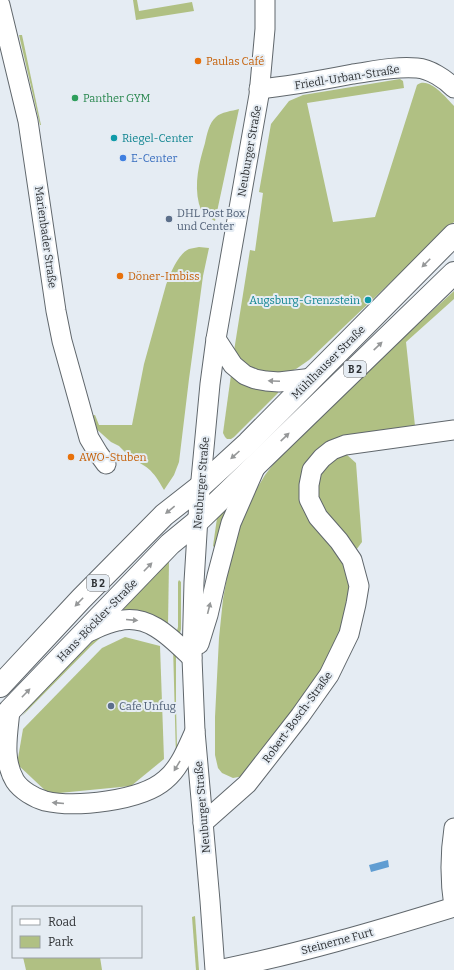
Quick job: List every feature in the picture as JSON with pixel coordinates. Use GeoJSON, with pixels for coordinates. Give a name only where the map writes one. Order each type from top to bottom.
{"type":"FeatureCollection","features":[{"type":"Feature","properties":{"kind":"main road","name":"Mühlhauser Straße"},"geometry":{"type":"LineString","coordinates":[[201,486],[248,442],[454,235]]}},
{"type":"Feature","properties":{"kind":"main road","name":"Mühlhauser Straße"},"geometry":{"type":"LineString","coordinates":[[198,521],[454,274]]}},
{"type":"Feature","properties":{"kind":"main road","name":"B 2"},"geometry":{"type":"LineString","coordinates":[[0,686],[81,599],[164,515],[201,486]]}},
{"type":"Feature","properties":{"kind":"main road","name":"Hans-Böckler-Straße"},"geometry":{"type":"LineString","coordinates":[[5,716],[170,544],[198,521]]}},
{"type":"Feature","properties":{"kind":"street","name":"Neuburger Straße"},"geometry":{"type":"LineString","coordinates":[[217,970],[195,731],[192,658],[194,582],[210,384],[216,339],[259,89],[265,29],[265,0]]}},
{"type":"Feature","properties":{"kind":"street","name":"Marienbader Straße"},"geometry":{"type":"LineString","coordinates":[[0,5],[28,121],[62,341],[89,438],[106,464]]}},
{"type":"Feature","properties":{"kind":"street","name":"Friedl-Urban-Straße"},"geometry":{"type":"LineString","coordinates":[[259,89],[280,87],[390,68],[418,68],[442,78],[454,88]]}},
{"type":"Feature","properties":{"kind":"street"},"geometry":{"type":"LineString","coordinates":[[216,339],[233,365],[245,375],[261,380],[279,382],[312,378]]}},
{"type":"Feature","properties":{"kind":"street","name":"Robert-Bosch-Straße"},"geometry":{"type":"LineString","coordinates":[[203,823],[247,784],[300,716],[328,675],[349,634],[359,586],[352,560],[339,541],[318,517],[309,499],[309,485],[312,470],[322,458],[332,450],[345,445],[454,430]]}},
{"type":"Feature","properties":{"kind":"street"},"geometry":{"type":"LineString","coordinates":[[82,635],[117,621],[126,619],[136,620],[149,623],[163,631],[192,658],[200,642],[204,629],[232,523],[256,464]]}},
{"type":"Feature","properties":{"kind":"street"},"geometry":{"type":"LineString","coordinates":[[5,716],[6,750],[11,773],[16,783],[34,797],[44,801],[56,803],[100,802],[138,794],[151,789],[165,781],[175,771],[195,731]]}},
{"type":"Feature","properties":{"kind":"street"},"geometry":{"type":"LineString","coordinates":[[454,828],[451,858],[454,907]]}},
{"type":"Feature","properties":{"kind":"street","name":"Steinerne Furt"},"geometry":{"type":"LineString","coordinates":[[217,970],[253,963],[320,946],[454,907]]}},
{"type":"Feature","properties":{"kind":"green space"},"geometry":{"type":"Polygon","coordinates":[[[133,0],[137,0],[139,11],[192,2],[194,11],[136,20],[133,0]]]}},
{"type":"Feature","properties":{"kind":"green space"},"geometry":{"type":"Polygon","coordinates":[[[19,35],[22,35],[41,125],[40,125],[19,35]]]}},
{"type":"Feature","properties":{"kind":"green space"},"geometry":{"type":"Polygon","coordinates":[[[400,79],[403,81],[404,88],[307,103],[333,222],[375,217],[417,85],[427,83],[442,93],[454,106],[454,222],[309,360],[296,369],[283,374],[250,371],[234,351],[250,250],[255,251],[263,193],[259,192],[271,124],[289,101],[303,95],[400,79]]]}},
{"type":"Feature","properties":{"kind":"green space"},"geometry":{"type":"Polygon","coordinates":[[[239,109],[215,221],[204,214],[199,204],[197,181],[199,166],[210,125],[214,119],[218,115],[239,109]]]}},
{"type":"Feature","properties":{"kind":"green space"},"geometry":{"type":"Polygon","coordinates":[[[199,247],[209,248],[203,276],[179,462],[174,475],[164,490],[149,469],[126,457],[125,452],[119,446],[111,442],[93,426],[90,416],[95,415],[99,425],[132,425],[144,364],[166,285],[181,255],[189,249],[199,247]]]}},
{"type":"Feature","properties":{"kind":"green space"},"geometry":{"type":"Polygon","coordinates":[[[454,291],[454,299],[406,342],[415,426],[401,429],[346,454],[356,463],[362,542],[348,561],[355,586],[345,632],[325,673],[244,776],[233,778],[222,773],[218,768],[215,755],[215,717],[219,638],[223,599],[234,539],[256,490],[275,462],[397,343],[454,291]]]}},
{"type":"Feature","properties":{"kind":"green space"},"geometry":{"type":"Polygon","coordinates":[[[231,375],[278,390],[278,393],[234,437],[227,439],[223,433],[231,375]]]}},
{"type":"Feature","properties":{"kind":"green space"},"geometry":{"type":"Polygon","coordinates":[[[226,509],[215,548],[213,546],[217,518],[226,509]]]}},
{"type":"Feature","properties":{"kind":"green space"},"geometry":{"type":"Polygon","coordinates":[[[169,561],[168,625],[123,611],[124,607],[169,561]]]}},
{"type":"Feature","properties":{"kind":"green space"},"geometry":{"type":"Polygon","coordinates":[[[179,580],[181,582],[181,629],[180,633],[176,634],[178,627],[179,580]]]}},
{"type":"Feature","properties":{"kind":"green space"},"geometry":{"type":"Polygon","coordinates":[[[136,626],[106,633],[91,646],[22,716],[34,700],[93,641],[105,632],[136,626]]]}},
{"type":"Feature","properties":{"kind":"green space"},"geometry":{"type":"Polygon","coordinates":[[[125,637],[160,646],[164,759],[131,786],[49,794],[17,764],[23,729],[102,648],[125,637]]]}},
{"type":"Feature","properties":{"kind":"green space"},"geometry":{"type":"Polygon","coordinates":[[[173,646],[176,651],[176,758],[173,646]]]}},
{"type":"Feature","properties":{"kind":"green space"},"geometry":{"type":"Polygon","coordinates":[[[195,916],[199,970],[196,970],[192,917],[195,916]]]}},
{"type":"Feature","properties":{"kind":"green space"},"geometry":{"type":"Polygon","coordinates":[[[23,958],[100,958],[102,970],[26,970],[23,958]]]}},
{"type":"Feature","properties":{"kind":"water"},"geometry":{"type":"Polygon","coordinates":[[[388,860],[389,867],[371,872],[369,865],[388,860]]]}},
{"type":"Feature","properties":{"kind":"place","name":"Paulas Café"},"geometry":{"type":"Point","coordinates":[198,61]}},
{"type":"Feature","properties":{"kind":"place","name":"Panther GYM"},"geometry":{"type":"Point","coordinates":[75,98]}},
{"type":"Feature","properties":{"kind":"place","name":"Riegel-Center"},"geometry":{"type":"Point","coordinates":[114,138]}},
{"type":"Feature","properties":{"kind":"place","name":"E-Center"},"geometry":{"type":"Point","coordinates":[123,158]}},
{"type":"Feature","properties":{"kind":"place","name":"DHL Post Box und Center"},"geometry":{"type":"Point","coordinates":[169,219]}},
{"type":"Feature","properties":{"kind":"place","name":"Döner-Imbiss"},"geometry":{"type":"Point","coordinates":[120,276]}},
{"type":"Feature","properties":{"kind":"place","name":"Augsburg-Grenzstein"},"geometry":{"type":"Point","coordinates":[368,300]}},
{"type":"Feature","properties":{"kind":"place","name":"AWO-Stuben"},"geometry":{"type":"Point","coordinates":[71,457]}},
{"type":"Feature","properties":{"kind":"place","name":"Cafe Unfug"},"geometry":{"type":"Point","coordinates":[111,706]}}]}
